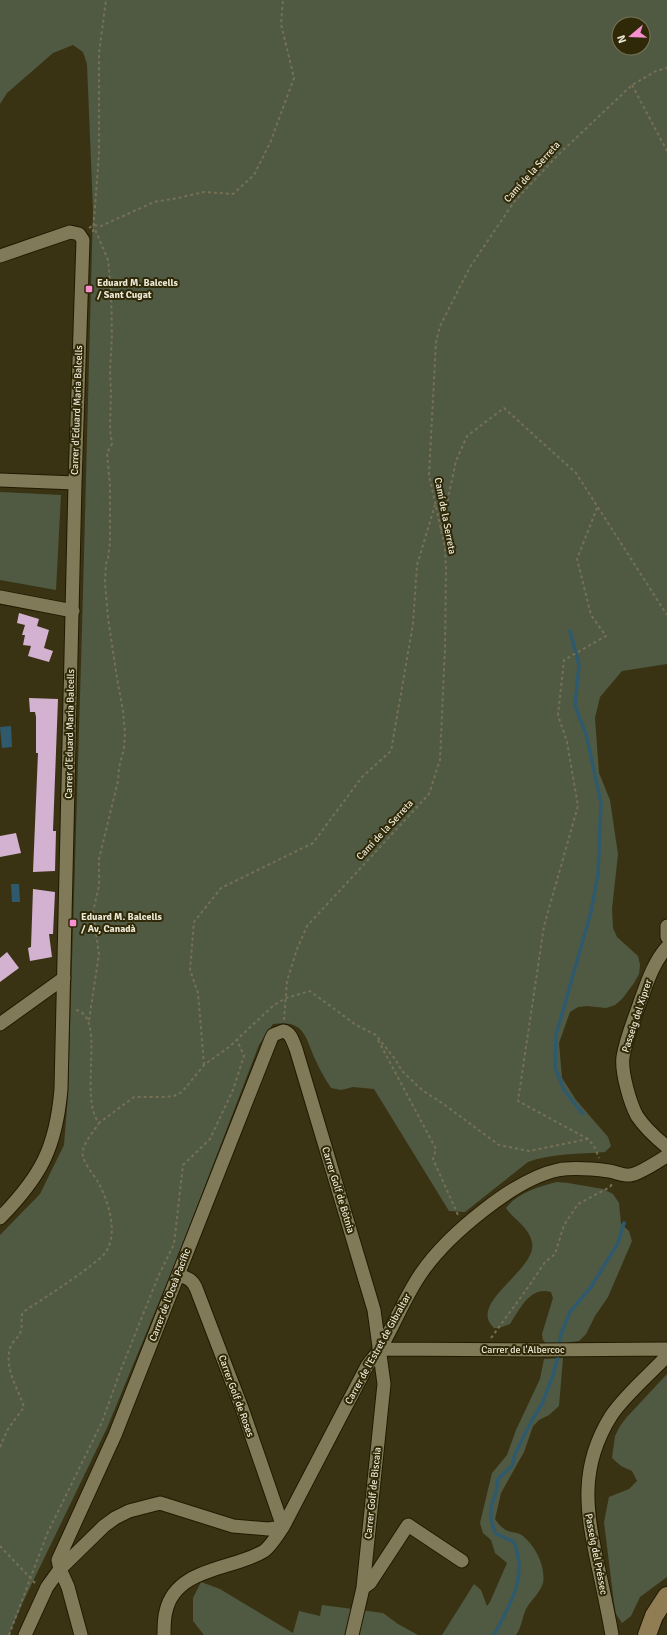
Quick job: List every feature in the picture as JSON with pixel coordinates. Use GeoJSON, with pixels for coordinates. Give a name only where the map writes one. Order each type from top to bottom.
{"type":"FeatureCollection","features":[{"type":"Feature","properties":{"kind":"street","name":"Carrer d'Eduard Maria Balcells"},"geometry":{"type":"LineString","coordinates":[[0,256],[70,232],[78,234],[83,240],[75,483],[64,978],[58,1115],[51,1145],[38,1173],[20,1198],[0,1218]]}},
{"type":"Feature","properties":{"kind":"street"},"geometry":{"type":"LineString","coordinates":[[0,480],[75,483]]}},
{"type":"Feature","properties":{"kind":"street"},"geometry":{"type":"LineString","coordinates":[[0,597],[73,611]]}},
{"type":"Feature","properties":{"kind":"street"},"geometry":{"type":"LineString","coordinates":[[667,926],[667,937]]}},
{"type":"Feature","properties":{"kind":"street","name":"Passeig del Xiprer"},"geometry":{"type":"LineString","coordinates":[[667,947],[653,968],[630,1030],[623,1066],[625,1082],[637,1116],[653,1135],[667,1147]]}},
{"type":"Feature","properties":{"kind":"street"},"geometry":{"type":"LineString","coordinates":[[0,1024],[64,978]]}},
{"type":"Feature","properties":{"kind":"street","name":"Carrer de l'Oceà Pacífic"},"geometry":{"type":"LineString","coordinates":[[60,1569],[58,1560],[115,1435],[270,1039],[273,1035],[285,1032]]}},
{"type":"Feature","properties":{"kind":"street","name":"Carrer Golf de Bòtnia"},"geometry":{"type":"LineString","coordinates":[[285,1032],[292,1037],[296,1049],[374,1310],[380,1349]]}},
{"type":"Feature","properties":{"kind":"street","name":"Carrer de l'Estret de Gibraltar"},"geometry":{"type":"LineString","coordinates":[[164,1635],[168,1602],[180,1587],[188,1580],[209,1570],[244,1560],[265,1550],[283,1527],[367,1366],[380,1349],[422,1272],[446,1244],[464,1227],[513,1189],[530,1179],[544,1174],[568,1169],[611,1171],[629,1176],[667,1156]]}},
{"type":"Feature","properties":{"kind":"street","name":"Carrer Golf de Roses"},"geometry":{"type":"LineString","coordinates":[[178,1275],[188,1278],[193,1282],[196,1288],[243,1411],[283,1527]]}},
{"type":"Feature","properties":{"kind":"street","name":"Carrer de l'Albercoc"},"geometry":{"type":"LineString","coordinates":[[380,1349],[667,1349]]}},
{"type":"Feature","properties":{"kind":"street","name":"Carrer Golf de Biscaia"},"geometry":{"type":"LineString","coordinates":[[352,1635],[363,1588],[383,1399],[384,1384],[380,1349]]}},
{"type":"Feature","properties":{"kind":"street","name":"Passeig del Préssec"},"geometry":{"type":"LineString","coordinates":[[612,1635],[591,1535],[588,1513],[587,1490],[590,1467],[595,1449],[612,1415],[667,1356]]}},
{"type":"Feature","properties":{"kind":"street"},"geometry":{"type":"LineString","coordinates":[[25,1635],[44,1593],[60,1569],[96,1533],[115,1518],[128,1511],[160,1503],[233,1526],[268,1529],[283,1527]]}},
{"type":"Feature","properties":{"kind":"street"},"geometry":{"type":"LineString","coordinates":[[363,1588],[370,1583],[408,1525],[462,1561]]}},
{"type":"Feature","properties":{"kind":"street"},"geometry":{"type":"LineString","coordinates":[[60,1569],[68,1587],[81,1635]]}},
{"type":"Feature","properties":{"kind":"street"},"geometry":{"type":"LineString","coordinates":[[647,1635],[654,1616],[667,1596]]}},
{"type":"Feature","properties":{"kind":"path"},"geometry":{"type":"LineString","coordinates":[[98,1123],[95,1119],[91,1102],[90,1079],[92,1045],[89,1020],[99,954],[93,912],[99,886],[99,859],[118,781],[125,733],[123,710],[116,678],[108,618],[105,582],[106,564],[110,544],[110,486],[107,453],[112,444],[110,430],[110,371],[112,336],[111,291],[108,260],[94,225],[99,156],[99,53],[106,0]]}},
{"type":"Feature","properties":{"kind":"path"},"geometry":{"type":"LineString","coordinates":[[94,225],[101,226],[154,202],[204,192],[233,194],[254,175],[270,143],[294,78],[281,24],[283,0]]}},
{"type":"Feature","properties":{"kind":"path","name":"Camí de la Serreta"},"geometry":{"type":"LineString","coordinates":[[285,1032],[287,981],[297,949],[307,926],[429,794],[440,760],[445,648],[446,569],[445,548],[429,475],[436,342],[440,326],[470,267],[514,202],[558,155],[632,85],[656,71],[667,68]]}},
{"type":"Feature","properties":{"kind":"path"},"geometry":{"type":"LineString","coordinates":[[632,85],[667,150]]}},
{"type":"Feature","properties":{"kind":"path"},"geometry":{"type":"LineString","coordinates":[[441,531],[456,461],[467,436],[504,408],[576,473],[667,615]]}},
{"type":"Feature","properties":{"kind":"path"},"geometry":{"type":"LineString","coordinates":[[204,1065],[198,993],[190,970],[194,922],[221,888],[313,843],[362,777],[391,751],[413,624],[418,565],[435,504]]}},
{"type":"Feature","properties":{"kind":"path"},"geometry":{"type":"LineString","coordinates":[[598,508],[577,559],[590,615],[606,636],[564,660],[558,715],[567,742],[578,806],[544,926],[518,1101],[588,1139],[594,1146],[598,1157],[601,1160]]}},
{"type":"Feature","properties":{"kind":"path"},"geometry":{"type":"LineString","coordinates":[[0,1447],[8,1429],[24,1407],[10,1373],[8,1360],[10,1348],[21,1330],[22,1315],[24,1312],[66,1285],[107,1251],[111,1234],[110,1218],[106,1199],[83,1157],[82,1151],[98,1123],[134,1097],[174,1096],[182,1092],[204,1065],[237,1040],[274,1005],[286,998],[310,991],[356,1025],[376,1035],[395,1058],[402,1071],[422,1090],[499,1145],[529,1151],[588,1139]]}},
{"type":"Feature","properties":{"kind":"path"},"geometry":{"type":"LineString","coordinates":[[62,1009],[78,1010],[89,1020]]}},
{"type":"Feature","properties":{"kind":"path"},"geometry":{"type":"LineString","coordinates":[[376,1035],[436,1149],[433,1159],[464,1227]]}},
{"type":"Feature","properties":{"kind":"path"},"geometry":{"type":"LineString","coordinates":[[9,1635],[47,1534],[102,1422],[120,1372],[158,1277],[174,1244],[183,1165],[210,1139],[233,1090],[244,1056],[237,1040]]}},
{"type":"Feature","properties":{"kind":"path"},"geometry":{"type":"LineString","coordinates":[[482,1350],[545,1262],[555,1254],[564,1225],[578,1204],[610,1187],[618,1173]]}},
{"type":"Feature","properties":{"kind":"path"},"geometry":{"type":"LineString","coordinates":[[0,1546],[44,1593]]}},
{"type":"Feature","properties":{"kind":"green space"},"geometry":{"type":"Polygon","coordinates":[[[0,0],[667,0],[667,664],[622,671],[600,697],[595,718],[599,773],[610,800],[618,854],[612,909],[613,928],[617,937],[638,956],[640,965],[639,974],[634,983],[622,999],[615,1005],[606,1008],[587,1006],[578,1007],[570,1012],[559,1043],[562,1078],[576,1100],[608,1137],[611,1146],[605,1152],[556,1155],[528,1162],[465,1212],[449,1211],[374,1089],[353,1087],[341,1090],[331,1088],[319,1068],[306,1037],[298,1027],[292,1024],[284,1023],[273,1024],[259,1045],[178,1256],[107,1428],[23,1602],[9,1635],[0,1635],[0,1235],[40,1194],[64,1145],[68,1096],[93,210],[87,64],[83,52],[73,45],[53,53],[7,93],[0,104],[0,0]]]}},
{"type":"Feature","properties":{"kind":"green space"},"geometry":{"type":"Polygon","coordinates":[[[0,492],[61,495],[56,590],[0,580],[0,492]]]}},
{"type":"Feature","properties":{"kind":"green space"},"geometry":{"type":"Polygon","coordinates":[[[557,1182],[603,1189],[613,1194],[619,1203],[621,1224],[629,1231],[632,1241],[608,1297],[595,1316],[586,1334],[579,1341],[552,1346],[547,1345],[543,1340],[542,1334],[553,1298],[551,1292],[537,1292],[531,1296],[526,1300],[510,1324],[499,1328],[494,1328],[488,1318],[489,1308],[495,1297],[525,1264],[531,1253],[532,1242],[528,1232],[506,1208],[522,1194],[557,1182]]]}},
{"type":"Feature","properties":{"kind":"green space"},"geometry":{"type":"Polygon","coordinates":[[[563,1358],[559,1406],[533,1426],[524,1452],[501,1493],[495,1519],[504,1529],[521,1535],[532,1545],[539,1557],[543,1570],[542,1587],[526,1609],[520,1629],[516,1635],[442,1635],[474,1584],[481,1590],[487,1606],[490,1602],[507,1563],[495,1553],[491,1540],[483,1533],[480,1523],[492,1473],[507,1455],[516,1430],[540,1379],[544,1359],[563,1358]]]}},
{"type":"Feature","properties":{"kind":"green space"},"geometry":{"type":"Polygon","coordinates":[[[667,1374],[667,1577],[640,1597],[631,1616],[622,1623],[616,1614],[614,1603],[604,1522],[609,1497],[629,1489],[637,1481],[632,1471],[621,1466],[612,1458],[615,1436],[627,1417],[667,1374]]]}},
{"type":"Feature","properties":{"kind":"green space"},"geometry":{"type":"Polygon","coordinates":[[[201,1582],[220,1589],[293,1633],[299,1611],[320,1616],[322,1605],[383,1613],[398,1624],[418,1635],[204,1635],[193,1621],[193,1598],[201,1582]]]}},
{"type":"Feature","properties":{"kind":"water"},"geometry":{"type":"Polygon","coordinates":[[[11,726],[12,747],[2,748],[0,727],[11,726]]]}},
{"type":"Feature","properties":{"kind":"water"},"geometry":{"type":"Polygon","coordinates":[[[11,884],[19,884],[20,902],[12,902],[11,884]]]}},
{"type":"Feature","properties":{"kind":"building"},"geometry":{"type":"Polygon","coordinates":[[[19,613],[39,619],[37,626],[49,630],[44,648],[53,651],[49,662],[28,656],[31,646],[23,645],[25,635],[22,635],[25,625],[17,623],[19,613]]]}},
{"type":"Feature","properties":{"kind":"building"},"geometry":{"type":"Polygon","coordinates":[[[29,698],[58,699],[53,831],[56,831],[55,871],[33,872],[38,753],[36,753],[36,717],[35,712],[30,712],[29,698]]]}},
{"type":"Feature","properties":{"kind":"building"},"geometry":{"type":"Polygon","coordinates":[[[16,833],[21,853],[0,857],[0,836],[16,833]]]}},
{"type":"Feature","properties":{"kind":"building"},"geometry":{"type":"Polygon","coordinates":[[[33,889],[55,892],[53,934],[49,934],[52,957],[30,961],[28,948],[31,947],[33,889]]]}},
{"type":"Feature","properties":{"kind":"building"},"geometry":{"type":"Polygon","coordinates":[[[7,952],[19,968],[0,982],[0,958],[7,952]]]}},
{"type":"Feature","properties":{"kind":"waterway"},"geometry":{"type":"LineString","coordinates":[[570,631],[579,665],[575,706],[586,734],[601,803],[598,874],[591,912],[556,1035],[555,1067],[564,1090],[583,1114]]}},
{"type":"Feature","properties":{"kind":"waterway"},"geometry":{"type":"LineString","coordinates":[[494,1635],[511,1601],[518,1579],[519,1567],[518,1555],[514,1542],[495,1533],[491,1519],[491,1507],[496,1493],[498,1479],[512,1466],[515,1454],[542,1404],[557,1361],[561,1334],[570,1312],[591,1287],[618,1243],[624,1223]]}},
{"type":"Feature","properties":{"kind":"place","name":"Eduard M. Balcells / Sant Cugat"},"geometry":{"type":"Point","coordinates":[89,289]}},
{"type":"Feature","properties":{"kind":"place","name":"Eduard M. Balcells / Av, Canadà"},"geometry":{"type":"Point","coordinates":[73,923]}}]}
